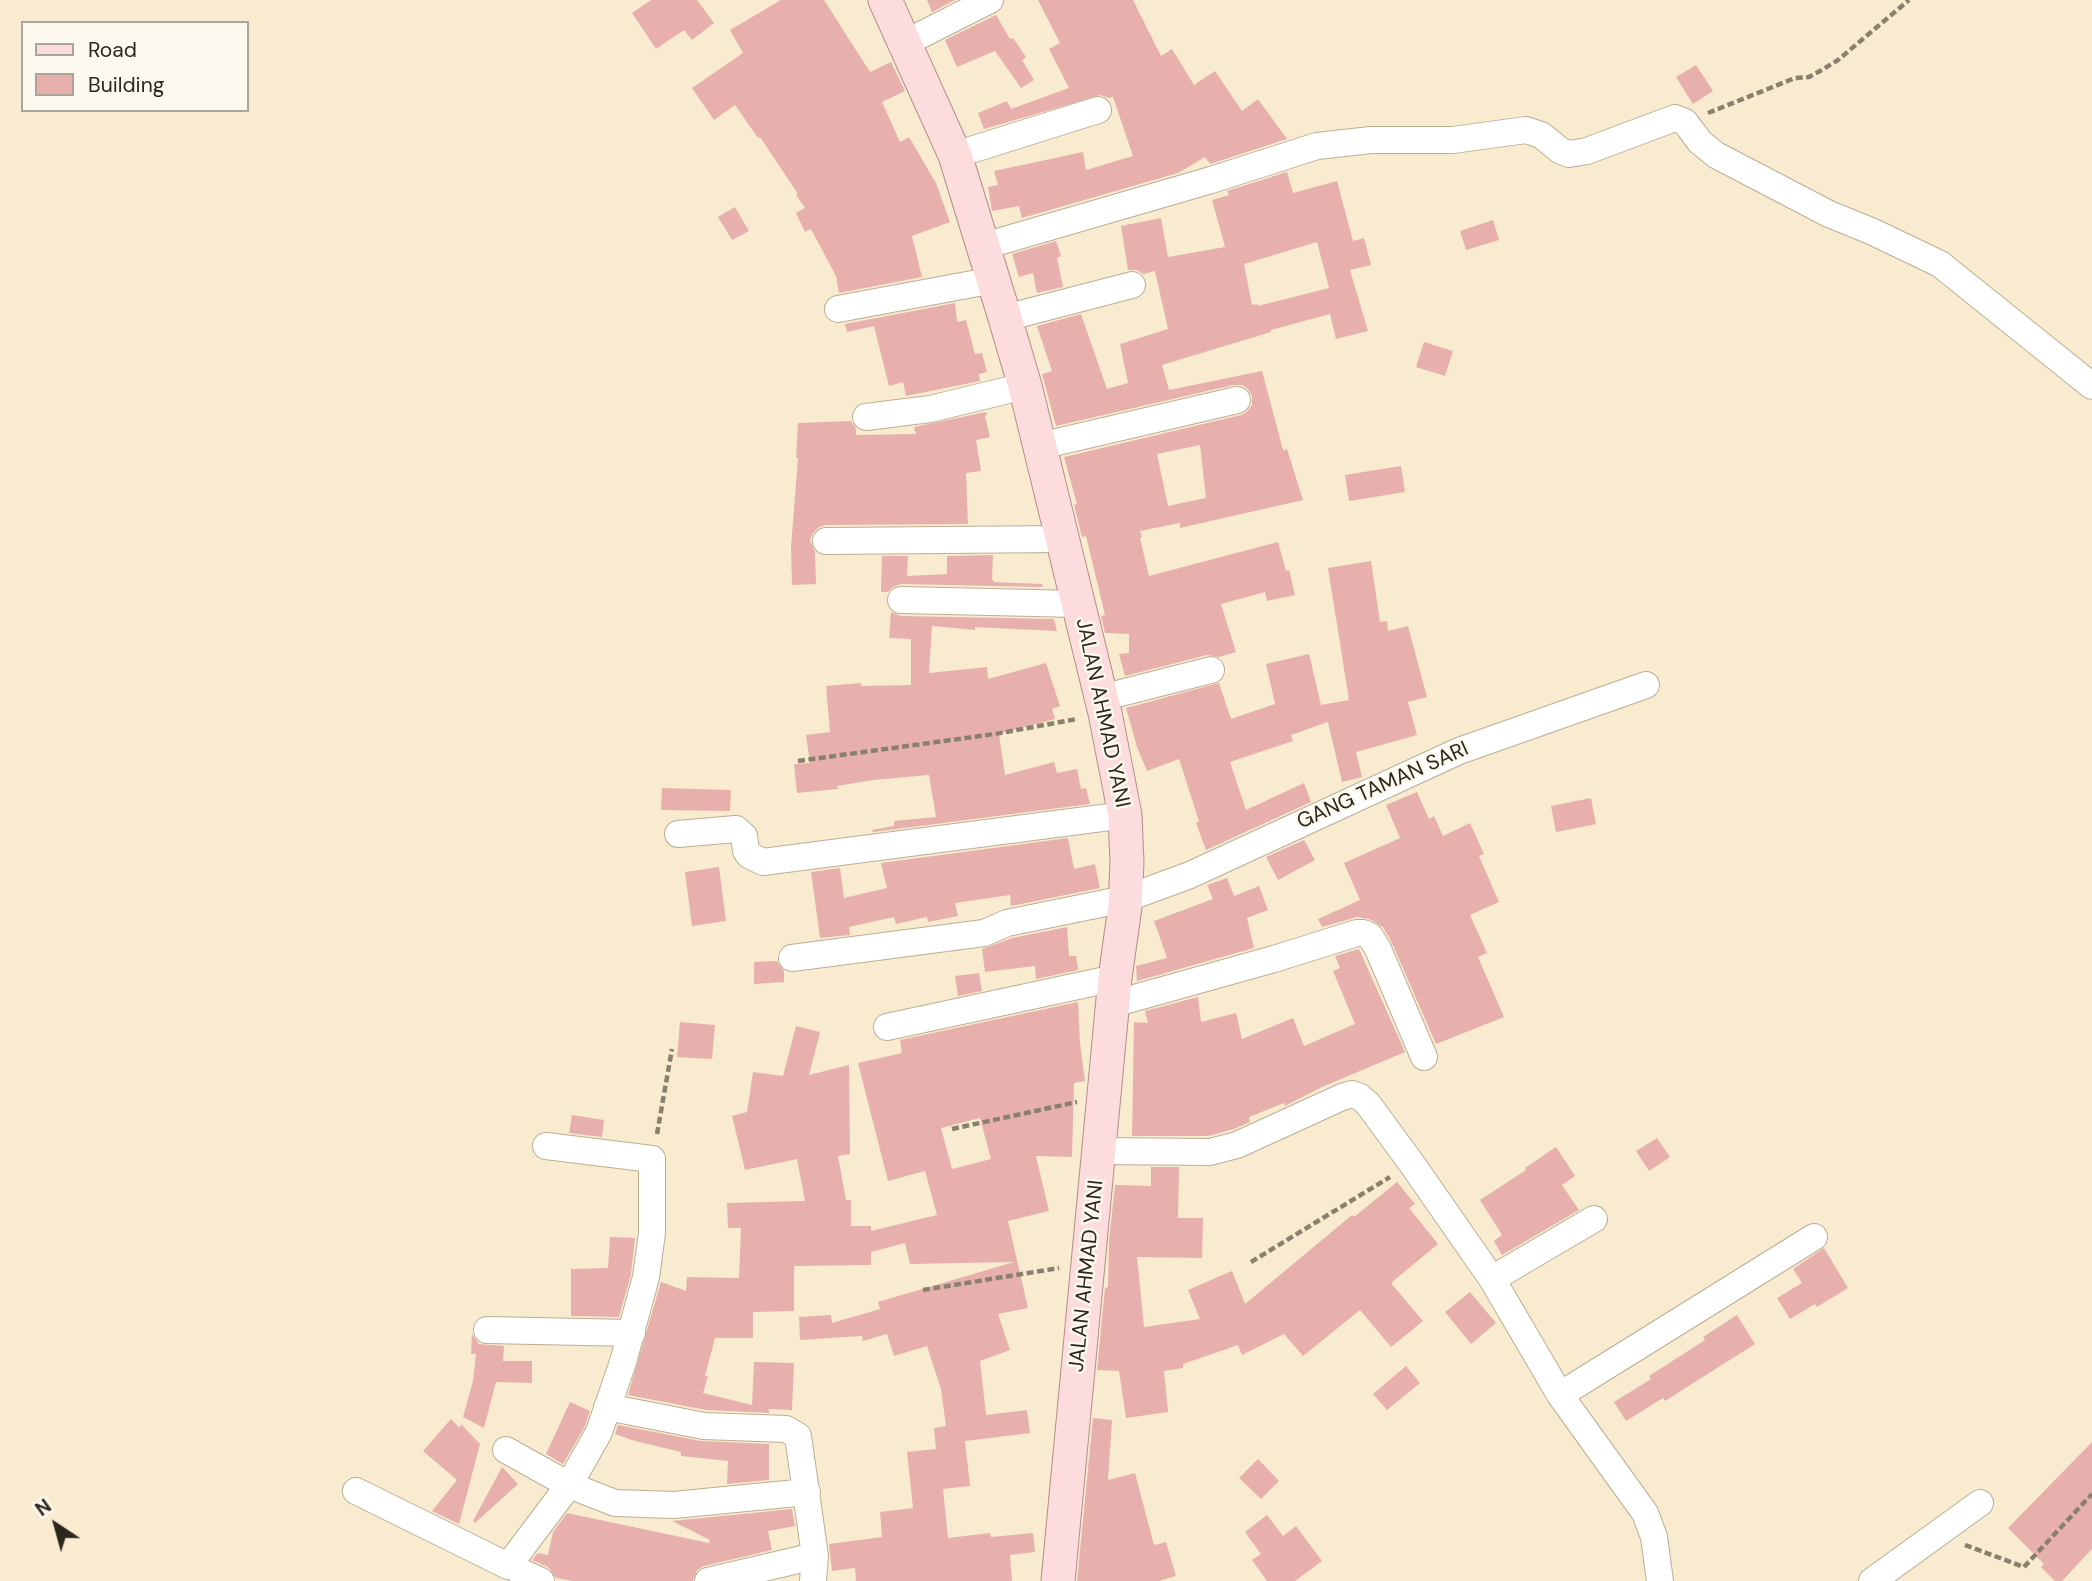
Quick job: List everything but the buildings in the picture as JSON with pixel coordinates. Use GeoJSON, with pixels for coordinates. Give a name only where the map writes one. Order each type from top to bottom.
{"type":"FeatureCollection","features":[{"type":"Feature","properties":{"kind":"main road","name":"JALAN AHMAD YANI"},"geometry":{"type":"LineString","coordinates":[[885,0],[955,155],[984,246],[1040,446],[1103,706],[1125,815],[1125,899],[1058,1581]]}},
{"type":"Feature","properties":{"kind":"street"},"geometry":{"type":"LineString","coordinates":[[905,43],[990,0]]}},
{"type":"Feature","properties":{"kind":"street"},"geometry":{"type":"LineString","coordinates":[[955,155],[1098,110]]}},
{"type":"Feature","properties":{"kind":"street"},"geometry":{"type":"LineString","coordinates":[[984,246],[1317,146],[1371,140],[1453,140],[1526,130],[1541,135],[1569,154],[1587,150],[1675,117],[1685,122],[1700,142],[1716,155],[1829,214],[1940,264],[2092,386]]}},
{"type":"Feature","properties":{"kind":"street"},"geometry":{"type":"LineString","coordinates":[[838,309],[994,280]]}},
{"type":"Feature","properties":{"kind":"street"},"geometry":{"type":"LineString","coordinates":[[1005,318],[1132,285]]}},
{"type":"Feature","properties":{"kind":"street"},"geometry":{"type":"LineString","coordinates":[[866,417],[930,409],[1025,386]]}},
{"type":"Feature","properties":{"kind":"street"},"geometry":{"type":"LineString","coordinates":[[1040,446],[1237,400]]}},
{"type":"Feature","properties":{"kind":"street"},"geometry":{"type":"LineString","coordinates":[[826,541],[1063,539]]}},
{"type":"Feature","properties":{"kind":"street"},"geometry":{"type":"LineString","coordinates":[[901,600],[1078,604]]}},
{"type":"Feature","properties":{"kind":"street"},"geometry":{"type":"LineString","coordinates":[[1103,706],[1211,670]]}},
{"type":"Feature","properties":{"kind":"street","name":"GANG TAMAN SARI"},"geometry":{"type":"LineString","coordinates":[[792,958],[984,933],[1007,923],[1125,899],[1189,875],[1459,751],[1646,685]]}},
{"type":"Feature","properties":{"kind":"street"},"geometry":{"type":"LineString","coordinates":[[678,834],[736,829],[744,836],[746,850],[750,855],[763,862],[1125,815]]}},
{"type":"Feature","properties":{"kind":"street"},"geometry":{"type":"LineString","coordinates":[[887,1027],[1114,991],[1274,959],[1363,933],[1370,936],[1378,949],[1424,1057]]}},
{"type":"Feature","properties":{"kind":"street"},"geometry":{"type":"LineString","coordinates":[[1099,1151],[1210,1152],[1237,1145],[1352,1094],[1368,1104],[1492,1279],[1560,1395],[1645,1513],[1654,1537],[1660,1581]]}},
{"type":"Feature","properties":{"kind":"street"},"geometry":{"type":"LineString","coordinates":[[356,1491],[508,1566],[569,1485],[599,1432],[632,1333],[649,1261],[652,1233],[652,1159],[546,1146]]}},
{"type":"Feature","properties":{"kind":"street"},"geometry":{"type":"LineString","coordinates":[[1492,1279],[1594,1219]]}},
{"type":"Feature","properties":{"kind":"street"},"geometry":{"type":"LineString","coordinates":[[1560,1395],[1814,1237]]}},
{"type":"Feature","properties":{"kind":"street"},"geometry":{"type":"LineString","coordinates":[[487,1330],[632,1333]]}},
{"type":"Feature","properties":{"kind":"street"},"geometry":{"type":"LineString","coordinates":[[607,1407],[704,1426],[786,1429],[799,1441],[814,1568],[708,1581]]}},
{"type":"Feature","properties":{"kind":"street"},"geometry":{"type":"LineString","coordinates":[[506,1450],[569,1485],[615,1503],[674,1504],[807,1492]]}},
{"type":"Feature","properties":{"kind":"street"},"geometry":{"type":"LineString","coordinates":[[1872,1581],[1980,1503]]}},
{"type":"Feature","properties":{"kind":"path"},"geometry":{"type":"LineString","coordinates":[[1685,122],[1795,78],[1809,77],[1838,60],[1909,0]]}},
{"type":"Feature","properties":{"kind":"path"},"geometry":{"type":"LineString","coordinates":[[798,761],[995,734],[1103,706]]}},
{"type":"Feature","properties":{"kind":"path"},"geometry":{"type":"LineString","coordinates":[[652,1159],[672,1049]]}},
{"type":"Feature","properties":{"kind":"path"},"geometry":{"type":"LineString","coordinates":[[952,1129],[1105,1096]]}},
{"type":"Feature","properties":{"kind":"path"},"geometry":{"type":"LineString","coordinates":[[1251,1262],[1412,1164]]}},
{"type":"Feature","properties":{"kind":"path"},"geometry":{"type":"LineString","coordinates":[[923,1290],[1088,1263]]}},
{"type":"Feature","properties":{"kind":"path"},"geometry":{"type":"LineString","coordinates":[[1938,1534],[2024,1567],[2092,1494]]}}]}
